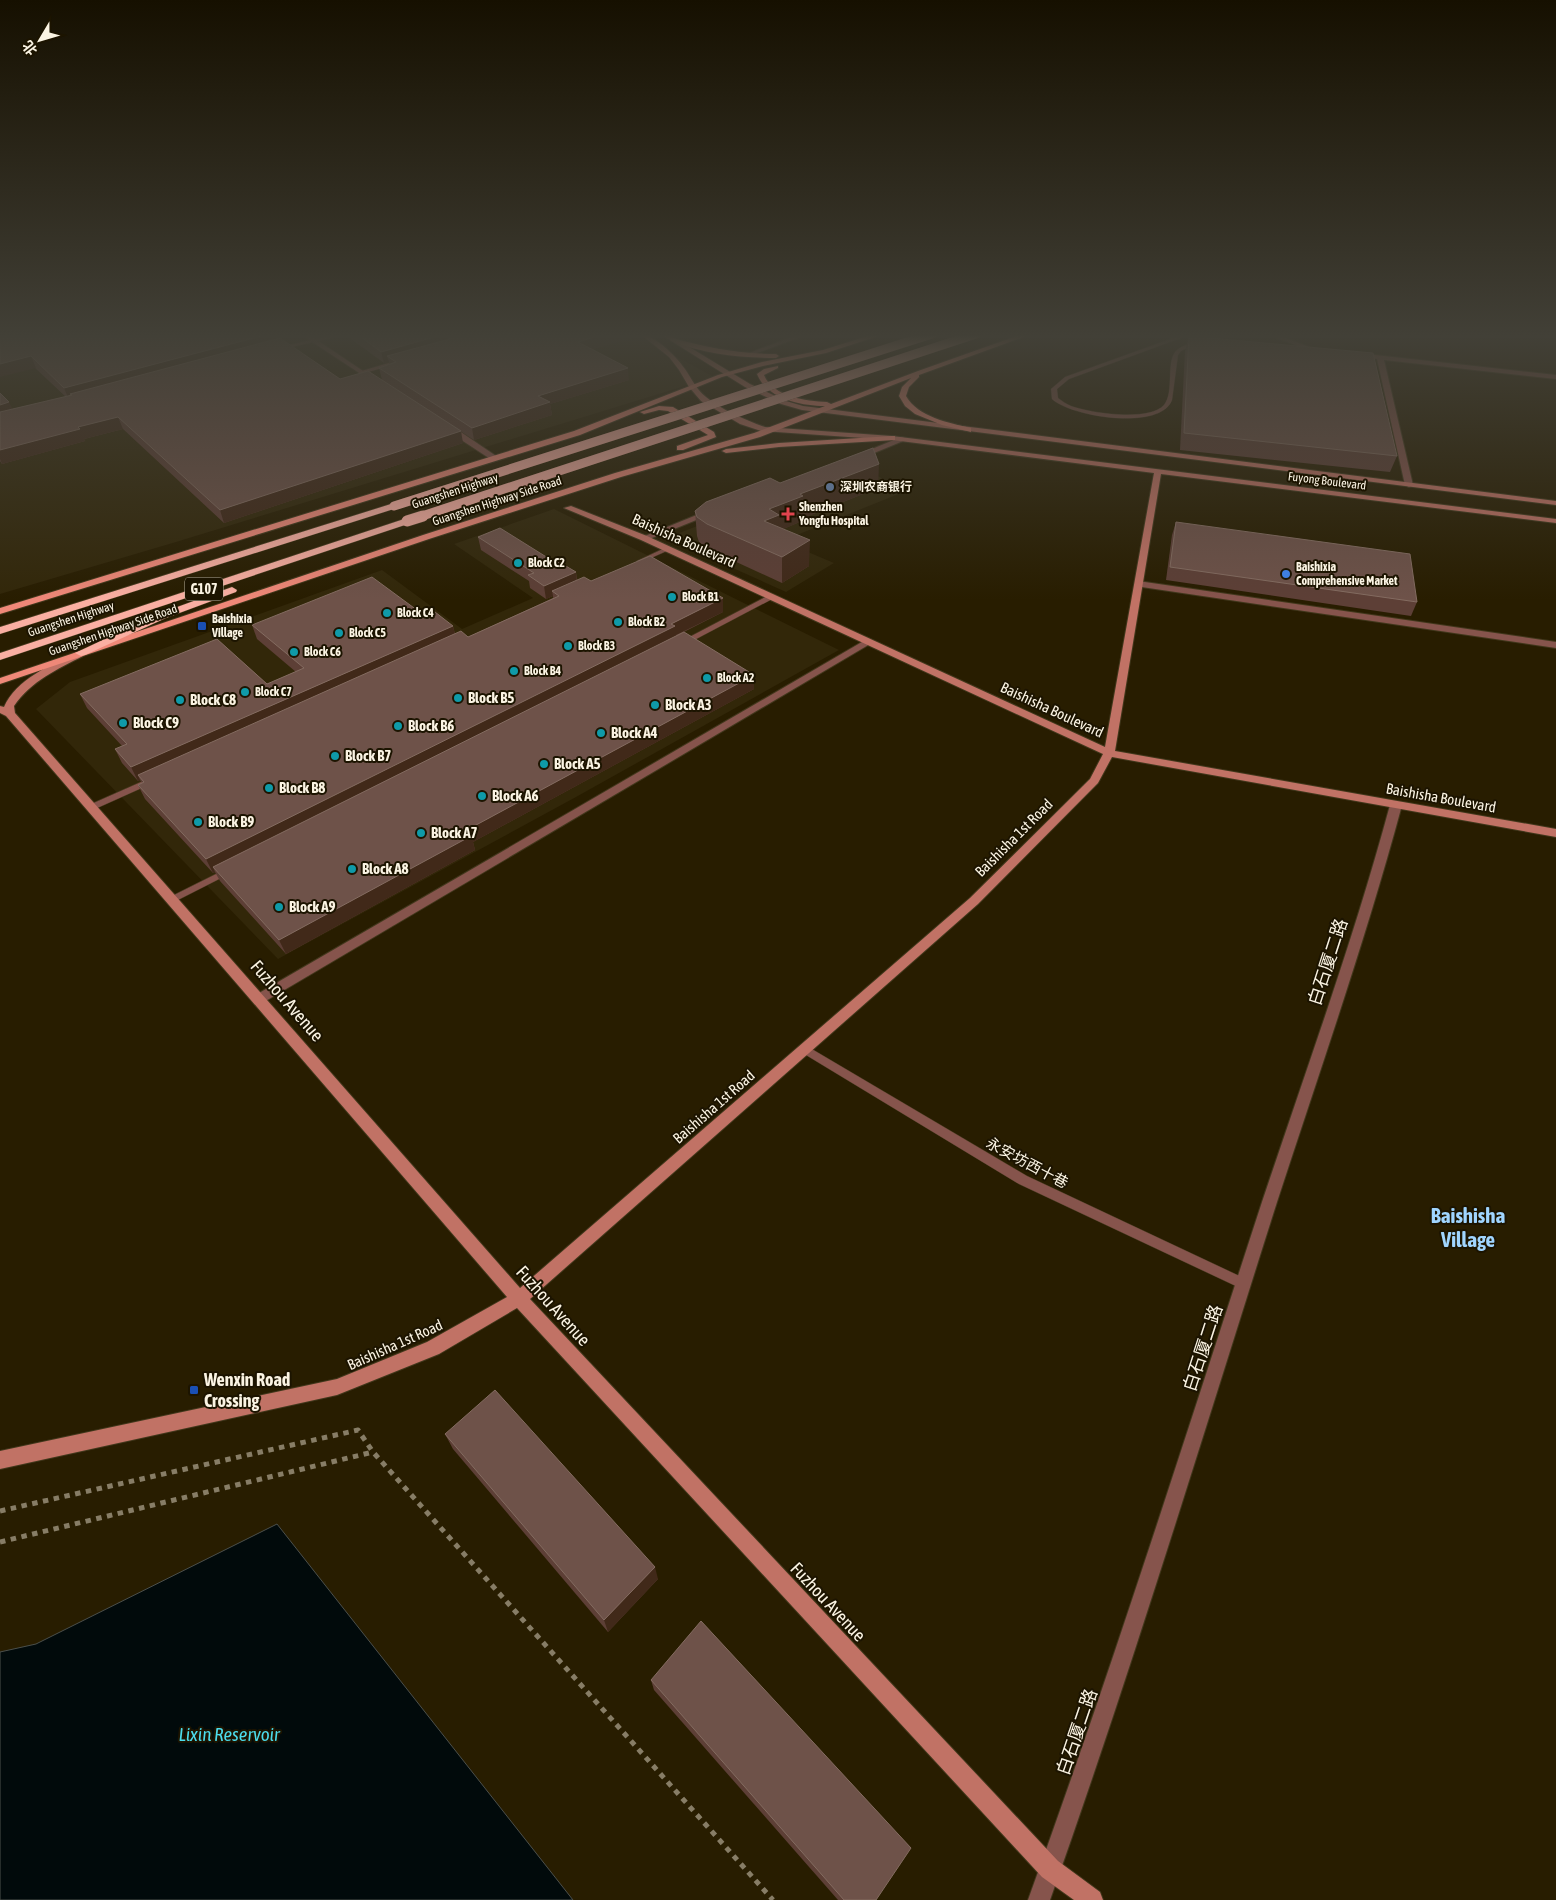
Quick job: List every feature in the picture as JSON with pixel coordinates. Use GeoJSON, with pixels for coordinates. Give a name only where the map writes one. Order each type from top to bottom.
{"type":"FeatureCollection","features":[{"type":"Feature","properties":{"kind":"highway","name":"Guangshen Highway"},"geometry":{"type":"LineString","coordinates":[[0,631],[655,423]]}},
{"type":"Feature","properties":{"kind":"highway","name":"Guangshen Highway"},"geometry":{"type":"LineString","coordinates":[[0,657],[706,423]]}},
{"type":"Feature","properties":{"kind":"highway"},"geometry":{"type":"LineString","coordinates":[[81,653],[162,616],[342,552],[407,521]]}},
{"type":"Feature","properties":{"kind":"highway"},"geometry":{"type":"LineString","coordinates":[[0,627],[50,615]]}},
{"type":"Feature","properties":{"kind":"main road"},"geometry":{"type":"LineString","coordinates":[[577,433],[602,423]]}},
{"type":"Feature","properties":{"kind":"main road"},"geometry":{"type":"LineString","coordinates":[[0,611],[610,423]]}},
{"type":"Feature","properties":{"kind":"main road"},"geometry":{"type":"LineString","coordinates":[[618,474],[663,454],[712,437],[712,434],[694,423]]}},
{"type":"Feature","properties":{"kind":"main road","name":"Fuyong Boulevard"},"geometry":{"type":"LineString","coordinates":[[744,423],[771,430],[904,439],[1556,521]]}},
{"type":"Feature","properties":{"kind":"main road","name":"Guangshen Highway Side Road"},"geometry":{"type":"LineString","coordinates":[[0,681],[618,474],[771,430],[790,423]]}},
{"type":"Feature","properties":{"kind":"main road","name":"Fuyong Boulevard"},"geometry":{"type":"LineString","coordinates":[[910,423],[1556,503]]}},
{"type":"Feature","properties":{"kind":"main road"},"geometry":{"type":"LineString","coordinates":[[943,423],[968,430]]}},
{"type":"Feature","properties":{"kind":"main road"},"geometry":{"type":"LineString","coordinates":[[664,461],[752,447],[892,438]]}},
{"type":"Feature","properties":{"kind":"main road","name":"Baishisha 1st Road"},"geometry":{"type":"LineString","coordinates":[[0,1460],[337,1388],[433,1348],[518,1299],[974,901],[1094,781],[1109,753],[1158,470]]}},
{"type":"Feature","properties":{"kind":"main road","name":"Baishisha Boulevard"},"geometry":{"type":"LineString","coordinates":[[568,508],[644,538],[1109,753],[1556,833]]}},
{"type":"Feature","properties":{"kind":"main road"},"geometry":{"type":"LineString","coordinates":[[5,712],[22,689],[36,677],[81,653]]}},
{"type":"Feature","properties":{"kind":"main road","name":"Fuzhou Avenue"},"geometry":{"type":"LineString","coordinates":[[5,712],[92,807],[518,1299],[1050,1869],[1092,1900]]}},
{"type":"Feature","properties":{"kind":"street"},"geometry":{"type":"LineString","coordinates":[[1395,423],[1409,485]]}},
{"type":"Feature","properties":{"kind":"street"},"geometry":{"type":"LineString","coordinates":[[445,426],[495,458]]}},
{"type":"Feature","properties":{"kind":"street"},"geometry":{"type":"LineString","coordinates":[[846,461],[904,439]]}},
{"type":"Feature","properties":{"kind":"street"},"geometry":{"type":"LineString","coordinates":[[644,538],[718,510]]}},
{"type":"Feature","properties":{"kind":"street"},"geometry":{"type":"LineString","coordinates":[[1138,584],[1556,645]]}},
{"type":"Feature","properties":{"kind":"street"},"geometry":{"type":"LineString","coordinates":[[259,999],[867,642]]}},
{"type":"Feature","properties":{"kind":"street","name":"白石厦二路"},"geometry":{"type":"LineString","coordinates":[[1038,1900],[1132,1636],[1244,1284],[1382,863],[1396,805]]}},
{"type":"Feature","properties":{"kind":"lane"},"geometry":{"type":"LineString","coordinates":[[631,565],[667,549]]}},
{"type":"Feature","properties":{"kind":"lane"},"geometry":{"type":"LineString","coordinates":[[675,646],[772,598]]}},
{"type":"Feature","properties":{"kind":"lane"},"geometry":{"type":"LineString","coordinates":[[92,807],[154,779]]}},
{"type":"Feature","properties":{"kind":"lane"},"geometry":{"type":"LineString","coordinates":[[172,899],[234,868]]}},
{"type":"Feature","properties":{"kind":"lane","name":"永安坊西十巷"},"geometry":{"type":"LineString","coordinates":[[805,1049],[1023,1180],[1244,1284]]}},
{"type":"Feature","properties":{"kind":"path"},"geometry":{"type":"LineString","coordinates":[[0,1511],[358,1430],[373,1452],[773,1900]]}},
{"type":"Feature","properties":{"kind":"path"},"geometry":{"type":"LineString","coordinates":[[0,1542],[373,1452]]}},
{"type":"Feature","properties":{"kind":"shaded area"},"geometry":{"type":"Polygon","coordinates":[[[0,423],[565,423],[176,542],[0,594],[0,423]]]}},
{"type":"Feature","properties":{"kind":"shaded area","name":"Shenzhen Yongfu Hospital"},"geometry":{"type":"Polygon","coordinates":[[[857,465],[906,491],[782,541],[834,563],[786,592],[666,538],[857,465]]]}},
{"type":"Feature","properties":{"kind":"shaded area"},"geometry":{"type":"Polygon","coordinates":[[[554,509],[839,650],[576,797],[278,959],[36,709],[70,682],[382,570],[462,629],[533,598],[454,544],[554,509]]]}},
{"type":"Feature","properties":{"kind":"water","name":"Lixin Reservoir"},"geometry":{"type":"Polygon","coordinates":[[[277,1524],[573,1900],[0,1900],[0,1652],[36,1644],[277,1524]]]}},
{"type":"Feature","properties":{"kind":"building"},"geometry":{"type":"Polygon","coordinates":[[[0,423],[95,423],[78,427],[80,429],[0,450],[0,423]]]}},
{"type":"Feature","properties":{"kind":"building"},"geometry":{"type":"Polygon","coordinates":[[[124,423],[448,423],[461,431],[220,510],[124,423]]]}},
{"type":"Feature","properties":{"kind":"building"},"geometry":{"type":"Polygon","coordinates":[[[464,423],[488,423],[472,428],[464,423]]]}},
{"type":"Feature","properties":{"kind":"building"},"geometry":{"type":"Polygon","coordinates":[[[1185,423],[1389,423],[1397,456],[1184,433],[1185,423]]]}},
{"type":"Feature","properties":{"kind":"building"},"geometry":{"type":"Polygon","coordinates":[[[873,448],[879,464],[800,494],[803,496],[769,509],[779,515],[764,521],[810,540],[782,557],[707,524],[697,517],[695,511],[706,502],[770,478],[780,483],[873,448]]]}},
{"type":"Feature","properties":{"kind":"building","name":"Baishixia Comprehensive Market"},"geometry":{"type":"Polygon","coordinates":[[[1176,522],[1410,554],[1417,602],[1170,567],[1176,522]]]}},
{"type":"Feature","properties":{"kind":"building"},"geometry":{"type":"Polygon","coordinates":[[[500,528],[556,563],[559,562],[576,572],[544,586],[528,575],[534,573],[478,537],[500,528]]]}},
{"type":"Feature","properties":{"kind":"building"},"geometry":{"type":"Polygon","coordinates":[[[650,556],[723,598],[671,624],[675,626],[206,859],[138,785],[144,782],[138,775],[461,631],[468,637],[559,596],[552,591],[584,577],[591,581],[650,556]]]}},
{"type":"Feature","properties":{"kind":"building"},"geometry":{"type":"Polygon","coordinates":[[[372,577],[425,616],[435,612],[453,626],[131,767],[115,749],[127,744],[80,694],[217,639],[267,684],[304,668],[252,625],[372,577]]]}},
{"type":"Feature","properties":{"kind":"building"},"geometry":{"type":"Polygon","coordinates":[[[684,632],[754,675],[465,831],[471,836],[279,940],[213,867],[684,632]]]}},
{"type":"Feature","properties":{"kind":"building"},"geometry":{"type":"Polygon","coordinates":[[[495,1390],[655,1567],[604,1620],[445,1434],[495,1390]]]}},
{"type":"Feature","properties":{"kind":"building"},"geometry":{"type":"Polygon","coordinates":[[[701,1621],[911,1848],[876,1900],[844,1900],[651,1680],[701,1621]]]}},
{"type":"Feature","properties":{"kind":"place","name":"深圳农商银行"},"geometry":{"type":"Point","coordinates":[830,487]}},
{"type":"Feature","properties":{"kind":"place","name":"Shenzhen Yongfu Hospital"},"geometry":{"type":"Point","coordinates":[788,514]}},
{"type":"Feature","properties":{"kind":"place","name":"Block C2"},"geometry":{"type":"Point","coordinates":[518,563]}},
{"type":"Feature","properties":{"kind":"place","name":"Baishixia Comprehensive Market"},"geometry":{"type":"Point","coordinates":[1286,574]}},
{"type":"Feature","properties":{"kind":"place","name":"Block B1"},"geometry":{"type":"Point","coordinates":[672,597]}},
{"type":"Feature","properties":{"kind":"place","name":"Block C4"},"geometry":{"type":"Point","coordinates":[387,613]}},
{"type":"Feature","properties":{"kind":"place","name":"Block B2"},"geometry":{"type":"Point","coordinates":[618,622]}},
{"type":"Feature","properties":{"kind":"place","name":"Baishixia Village"},"geometry":{"type":"Point","coordinates":[202,626]}},
{"type":"Feature","properties":{"kind":"place","name":"Block C5"},"geometry":{"type":"Point","coordinates":[339,633]}},
{"type":"Feature","properties":{"kind":"place","name":"Block B3"},"geometry":{"type":"Point","coordinates":[568,646]}},
{"type":"Feature","properties":{"kind":"place","name":"Block C6"},"geometry":{"type":"Point","coordinates":[294,652]}},
{"type":"Feature","properties":{"kind":"place","name":"Block B4"},"geometry":{"type":"Point","coordinates":[514,671]}},
{"type":"Feature","properties":{"kind":"place","name":"Block A2"},"geometry":{"type":"Point","coordinates":[707,678]}},
{"type":"Feature","properties":{"kind":"place","name":"Block C7"},"geometry":{"type":"Point","coordinates":[245,692]}},
{"type":"Feature","properties":{"kind":"place","name":"Block B5"},"geometry":{"type":"Point","coordinates":[458,698]}},
{"type":"Feature","properties":{"kind":"place","name":"Block C8"},"geometry":{"type":"Point","coordinates":[180,700]}},
{"type":"Feature","properties":{"kind":"place","name":"Block A3"},"geometry":{"type":"Point","coordinates":[655,705]}},
{"type":"Feature","properties":{"kind":"place","name":"Block C9"},"geometry":{"type":"Point","coordinates":[123,723]}},
{"type":"Feature","properties":{"kind":"place","name":"Block B6"},"geometry":{"type":"Point","coordinates":[398,726]}},
{"type":"Feature","properties":{"kind":"place","name":"Block A4"},"geometry":{"type":"Point","coordinates":[601,733]}},
{"type":"Feature","properties":{"kind":"place","name":"Block B7"},"geometry":{"type":"Point","coordinates":[335,756]}},
{"type":"Feature","properties":{"kind":"place","name":"Block A5"},"geometry":{"type":"Point","coordinates":[544,764]}},
{"type":"Feature","properties":{"kind":"place","name":"Block B8"},"geometry":{"type":"Point","coordinates":[269,788]}},
{"type":"Feature","properties":{"kind":"place","name":"Block A6"},"geometry":{"type":"Point","coordinates":[482,796]}},
{"type":"Feature","properties":{"kind":"place","name":"Block B9"},"geometry":{"type":"Point","coordinates":[198,822]}},
{"type":"Feature","properties":{"kind":"place","name":"Block A7"},"geometry":{"type":"Point","coordinates":[421,833]}},
{"type":"Feature","properties":{"kind":"place","name":"Block A8"},"geometry":{"type":"Point","coordinates":[352,869]}},
{"type":"Feature","properties":{"kind":"place","name":"Block A9"},"geometry":{"type":"Point","coordinates":[279,907]}},
{"type":"Feature","properties":{"kind":"place","name":"Wenxin Road Crossing"},"geometry":{"type":"Point","coordinates":[194,1390]}},
{"type":"Feature","properties":{"kind":"district","name":"Baishisha Village"},"geometry":{"type":"Point","coordinates":[1468,1228]}}]}
